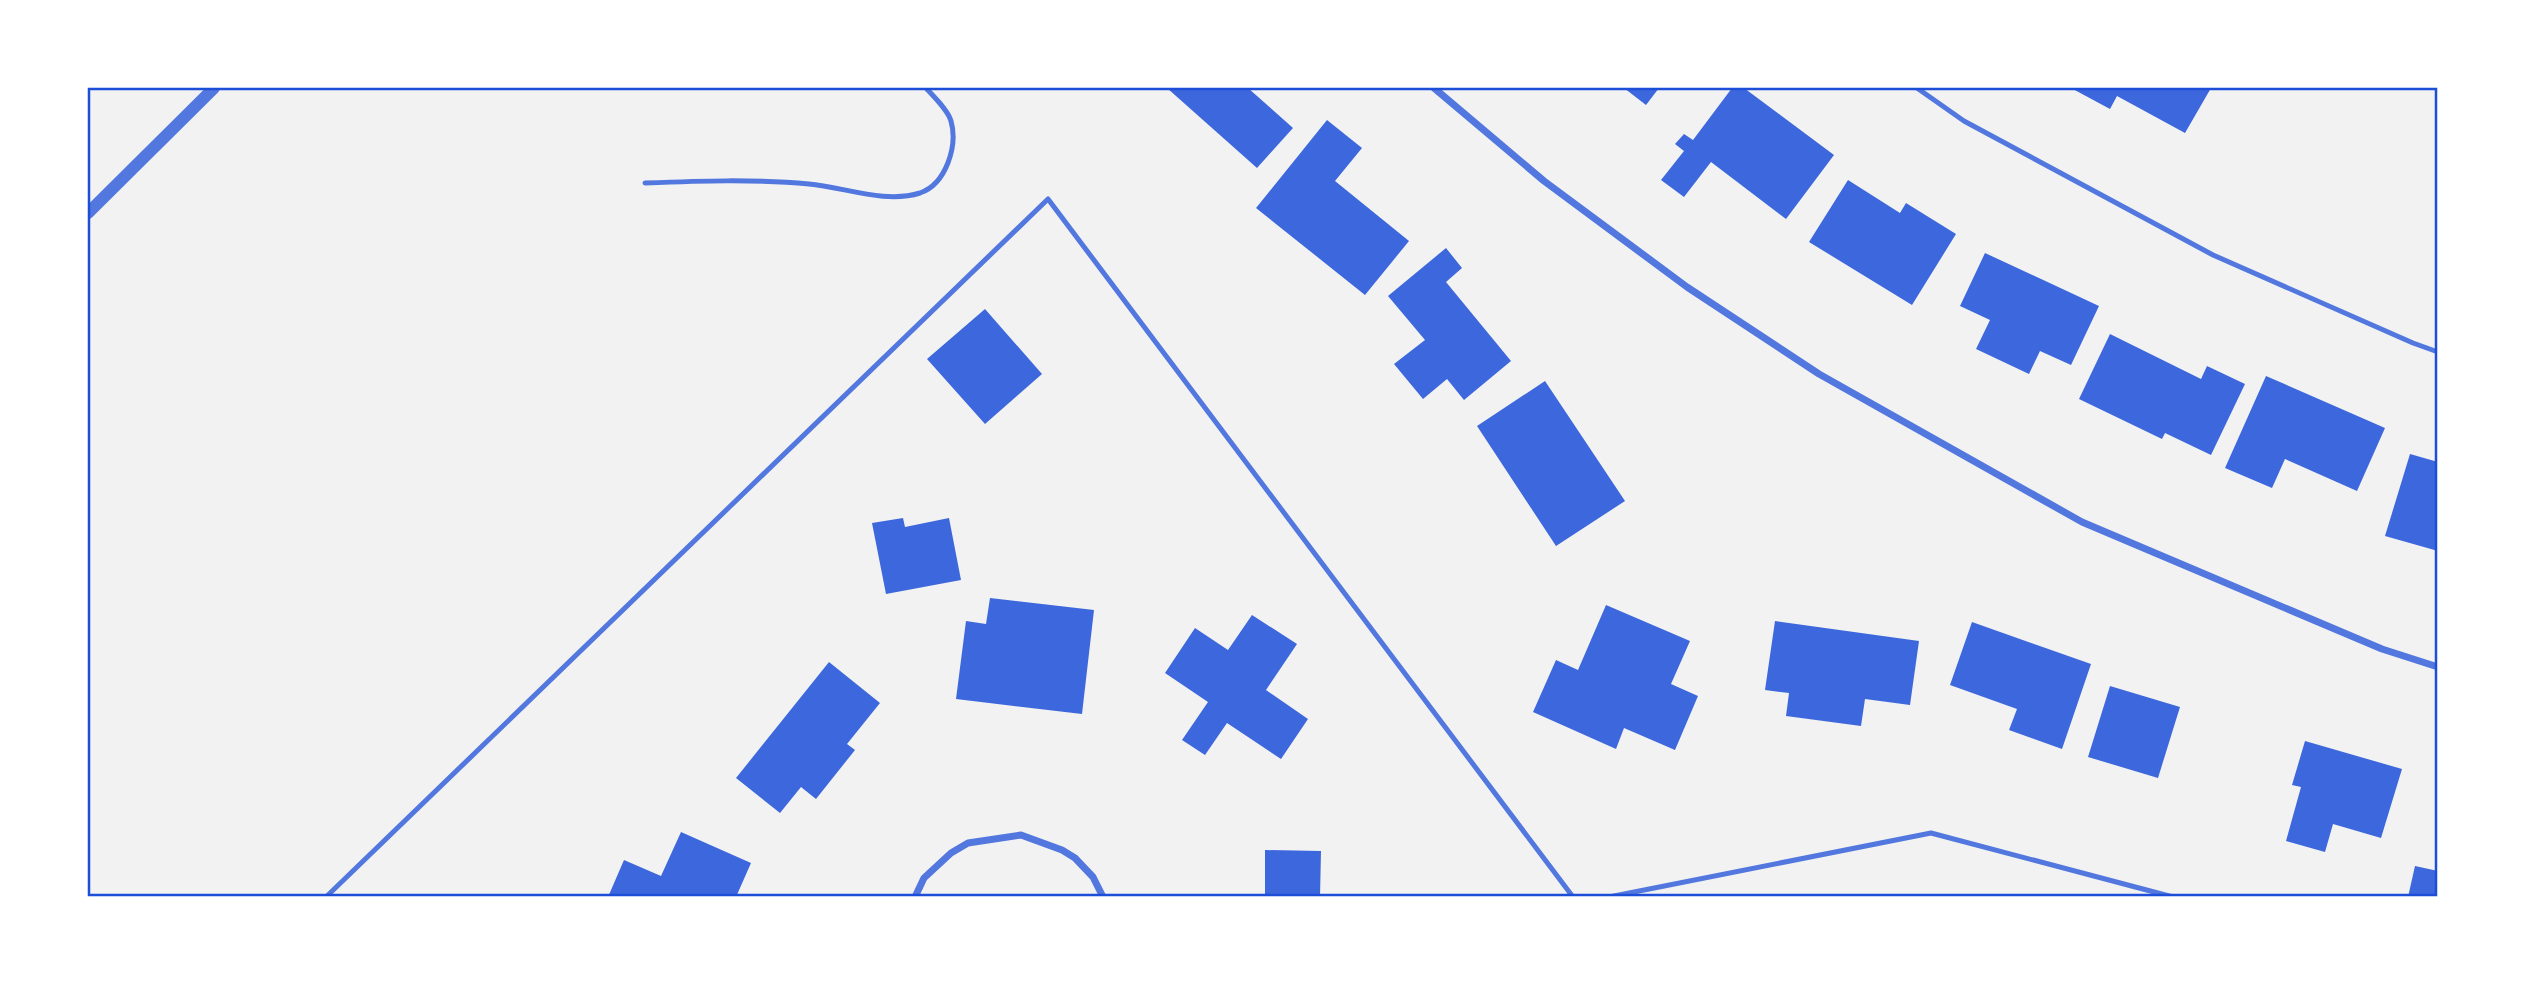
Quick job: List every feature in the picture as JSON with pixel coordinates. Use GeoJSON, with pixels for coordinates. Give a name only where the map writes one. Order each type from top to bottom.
{"type":"FeatureCollection","features":[{"type":"Feature","properties":{"kind":"street"},"geometry":{"type":"LineString","coordinates":[[88,213],[214,88]]}},
{"type":"Feature","properties":{"kind":"street"},"geometry":{"type":"LineString","coordinates":[[1434,88],[1577,206],[1687,287],[1819,373],[2082,522],[2382,649],[2438,667]]}},
{"type":"Feature","properties":{"kind":"street"},"geometry":{"type":"LineString","coordinates":[[915,897],[924,878],[968,843],[1021,835],[1062,850],[1075,858],[1093,877],[1103,897]]}},
{"type":"Feature","properties":{"kind":"lane"},"geometry":{"type":"LineString","coordinates":[[645,183],[729,180],[811,184],[882,197],[921,193],[943,177],[954,144],[951,119],[926,88]]}},
{"type":"Feature","properties":{"kind":"lane"},"geometry":{"type":"LineString","coordinates":[[1917,88],[1964,121],[2213,255],[2413,344],[2438,352]]}},
{"type":"Feature","properties":{"kind":"lane"},"geometry":{"type":"LineString","coordinates":[[326,897],[1048,198],[1573,897]]}},
{"type":"Feature","properties":{"kind":"lane"},"geometry":{"type":"LineString","coordinates":[[1609,897],[1931,833],[2173,897]]}},
{"type":"Feature","properties":{"kind":"building"},"geometry":{"type":"Polygon","coordinates":[[[1167,88],[1248,88],[1293,128],[1257,168],[1167,88]]]}},
{"type":"Feature","properties":{"kind":"building"},"geometry":{"type":"Polygon","coordinates":[[[1624,88],[1659,88],[1646,105],[1624,88]]]}},
{"type":"Feature","properties":{"kind":"building"},"geometry":{"type":"Polygon","coordinates":[[[1732,88],[1744,88],[1834,155],[1786,219],[1711,162],[1684,197],[1661,180],[1684,151],[1675,144],[1684,134],[1693,140],[1732,88]]]}},
{"type":"Feature","properties":{"kind":"building"},"geometry":{"type":"Polygon","coordinates":[[[2071,88],[2211,88],[2185,133],[2117,96],[2110,109],[2071,88]]]}},
{"type":"Feature","properties":{"kind":"building"},"geometry":{"type":"Polygon","coordinates":[[[1327,120],[1362,148],[1335,181],[1409,241],[1365,295],[1256,208],[1327,120]]]}},
{"type":"Feature","properties":{"kind":"building"},"geometry":{"type":"Polygon","coordinates":[[[1848,180],[1900,213],[1906,203],[1956,234],[1912,305],[1809,242],[1848,180]]]}},
{"type":"Feature","properties":{"kind":"building"},"geometry":{"type":"Polygon","coordinates":[[[1446,248],[1462,268],[1446,282],[1511,361],[1464,400],[1447,379],[1423,399],[1394,364],[1425,340],[1388,296],[1446,248]]]}},
{"type":"Feature","properties":{"kind":"building"},"geometry":{"type":"Polygon","coordinates":[[[1985,253],[2099,306],[2071,365],[2040,351],[2029,374],[1976,349],[1990,320],[1960,306],[1985,253]]]}},
{"type":"Feature","properties":{"kind":"building"},"geometry":{"type":"Polygon","coordinates":[[[985,309],[1042,374],[985,424],[927,359],[985,309]]]}},
{"type":"Feature","properties":{"kind":"building"},"geometry":{"type":"Polygon","coordinates":[[[2110,334],[2201,379],[2207,366],[2245,384],[2211,455],[2165,433],[2162,439],[2079,399],[2110,334]]]}},
{"type":"Feature","properties":{"kind":"building"},"geometry":{"type":"Polygon","coordinates":[[[2266,376],[2385,428],[2357,491],[2285,459],[2272,488],[2225,468],[2266,376]]]}},
{"type":"Feature","properties":{"kind":"building"},"geometry":{"type":"Polygon","coordinates":[[[1545,381],[1625,501],[1556,546],[1477,426],[1545,381]]]}},
{"type":"Feature","properties":{"kind":"building"},"geometry":{"type":"Polygon","coordinates":[[[2410,454],[2438,462],[2438,551],[2385,536],[2410,454]]]}},
{"type":"Feature","properties":{"kind":"building"},"geometry":{"type":"Polygon","coordinates":[[[903,518],[905,527],[949,518],[961,580],[886,594],[872,523],[903,518]]]}},
{"type":"Feature","properties":{"kind":"building"},"geometry":{"type":"Polygon","coordinates":[[[990,598],[1094,610],[1082,714],[956,699],[966,621],[986,624],[990,598]]]}},
{"type":"Feature","properties":{"kind":"building"},"geometry":{"type":"Polygon","coordinates":[[[1606,605],[1690,641],[1671,684],[1698,696],[1675,750],[1624,728],[1616,749],[1533,712],[1556,660],[1578,670],[1606,605]]]}},
{"type":"Feature","properties":{"kind":"building"},"geometry":{"type":"Polygon","coordinates":[[[1252,615],[1297,644],[1266,690],[1308,719],[1281,759],[1227,723],[1205,755],[1182,740],[1208,702],[1165,673],[1195,628],[1228,650],[1252,615]]]}},
{"type":"Feature","properties":{"kind":"building"},"geometry":{"type":"Polygon","coordinates":[[[1775,621],[1919,641],[1910,705],[1865,699],[1861,726],[1786,716],[1789,693],[1765,690],[1775,621]]]}},
{"type":"Feature","properties":{"kind":"building"},"geometry":{"type":"Polygon","coordinates":[[[1972,622],[2091,664],[2062,749],[2009,730],[2017,709],[1950,685],[1972,622]]]}},
{"type":"Feature","properties":{"kind":"building"},"geometry":{"type":"Polygon","coordinates":[[[829,662],[880,703],[847,744],[855,750],[816,799],[801,787],[780,813],[736,778],[829,662]]]}},
{"type":"Feature","properties":{"kind":"building"},"geometry":{"type":"Polygon","coordinates":[[[2110,686],[2180,707],[2158,778],[2088,757],[2110,686]]]}},
{"type":"Feature","properties":{"kind":"building"},"geometry":{"type":"Polygon","coordinates":[[[2305,741],[2402,769],[2381,838],[2333,824],[2325,852],[2286,841],[2301,787],[2292,785],[2305,741]]]}},
{"type":"Feature","properties":{"kind":"building"},"geometry":{"type":"Polygon","coordinates":[[[681,832],[751,863],[736,897],[608,897],[624,860],[661,876],[681,832]]]}},
{"type":"Feature","properties":{"kind":"building"},"geometry":{"type":"Polygon","coordinates":[[[1265,850],[1321,851],[1320,897],[1265,897],[1265,850]]]}},
{"type":"Feature","properties":{"kind":"building"},"geometry":{"type":"Polygon","coordinates":[[[2415,866],[2438,871],[2438,897],[2408,897],[2415,866]]]}}]}
